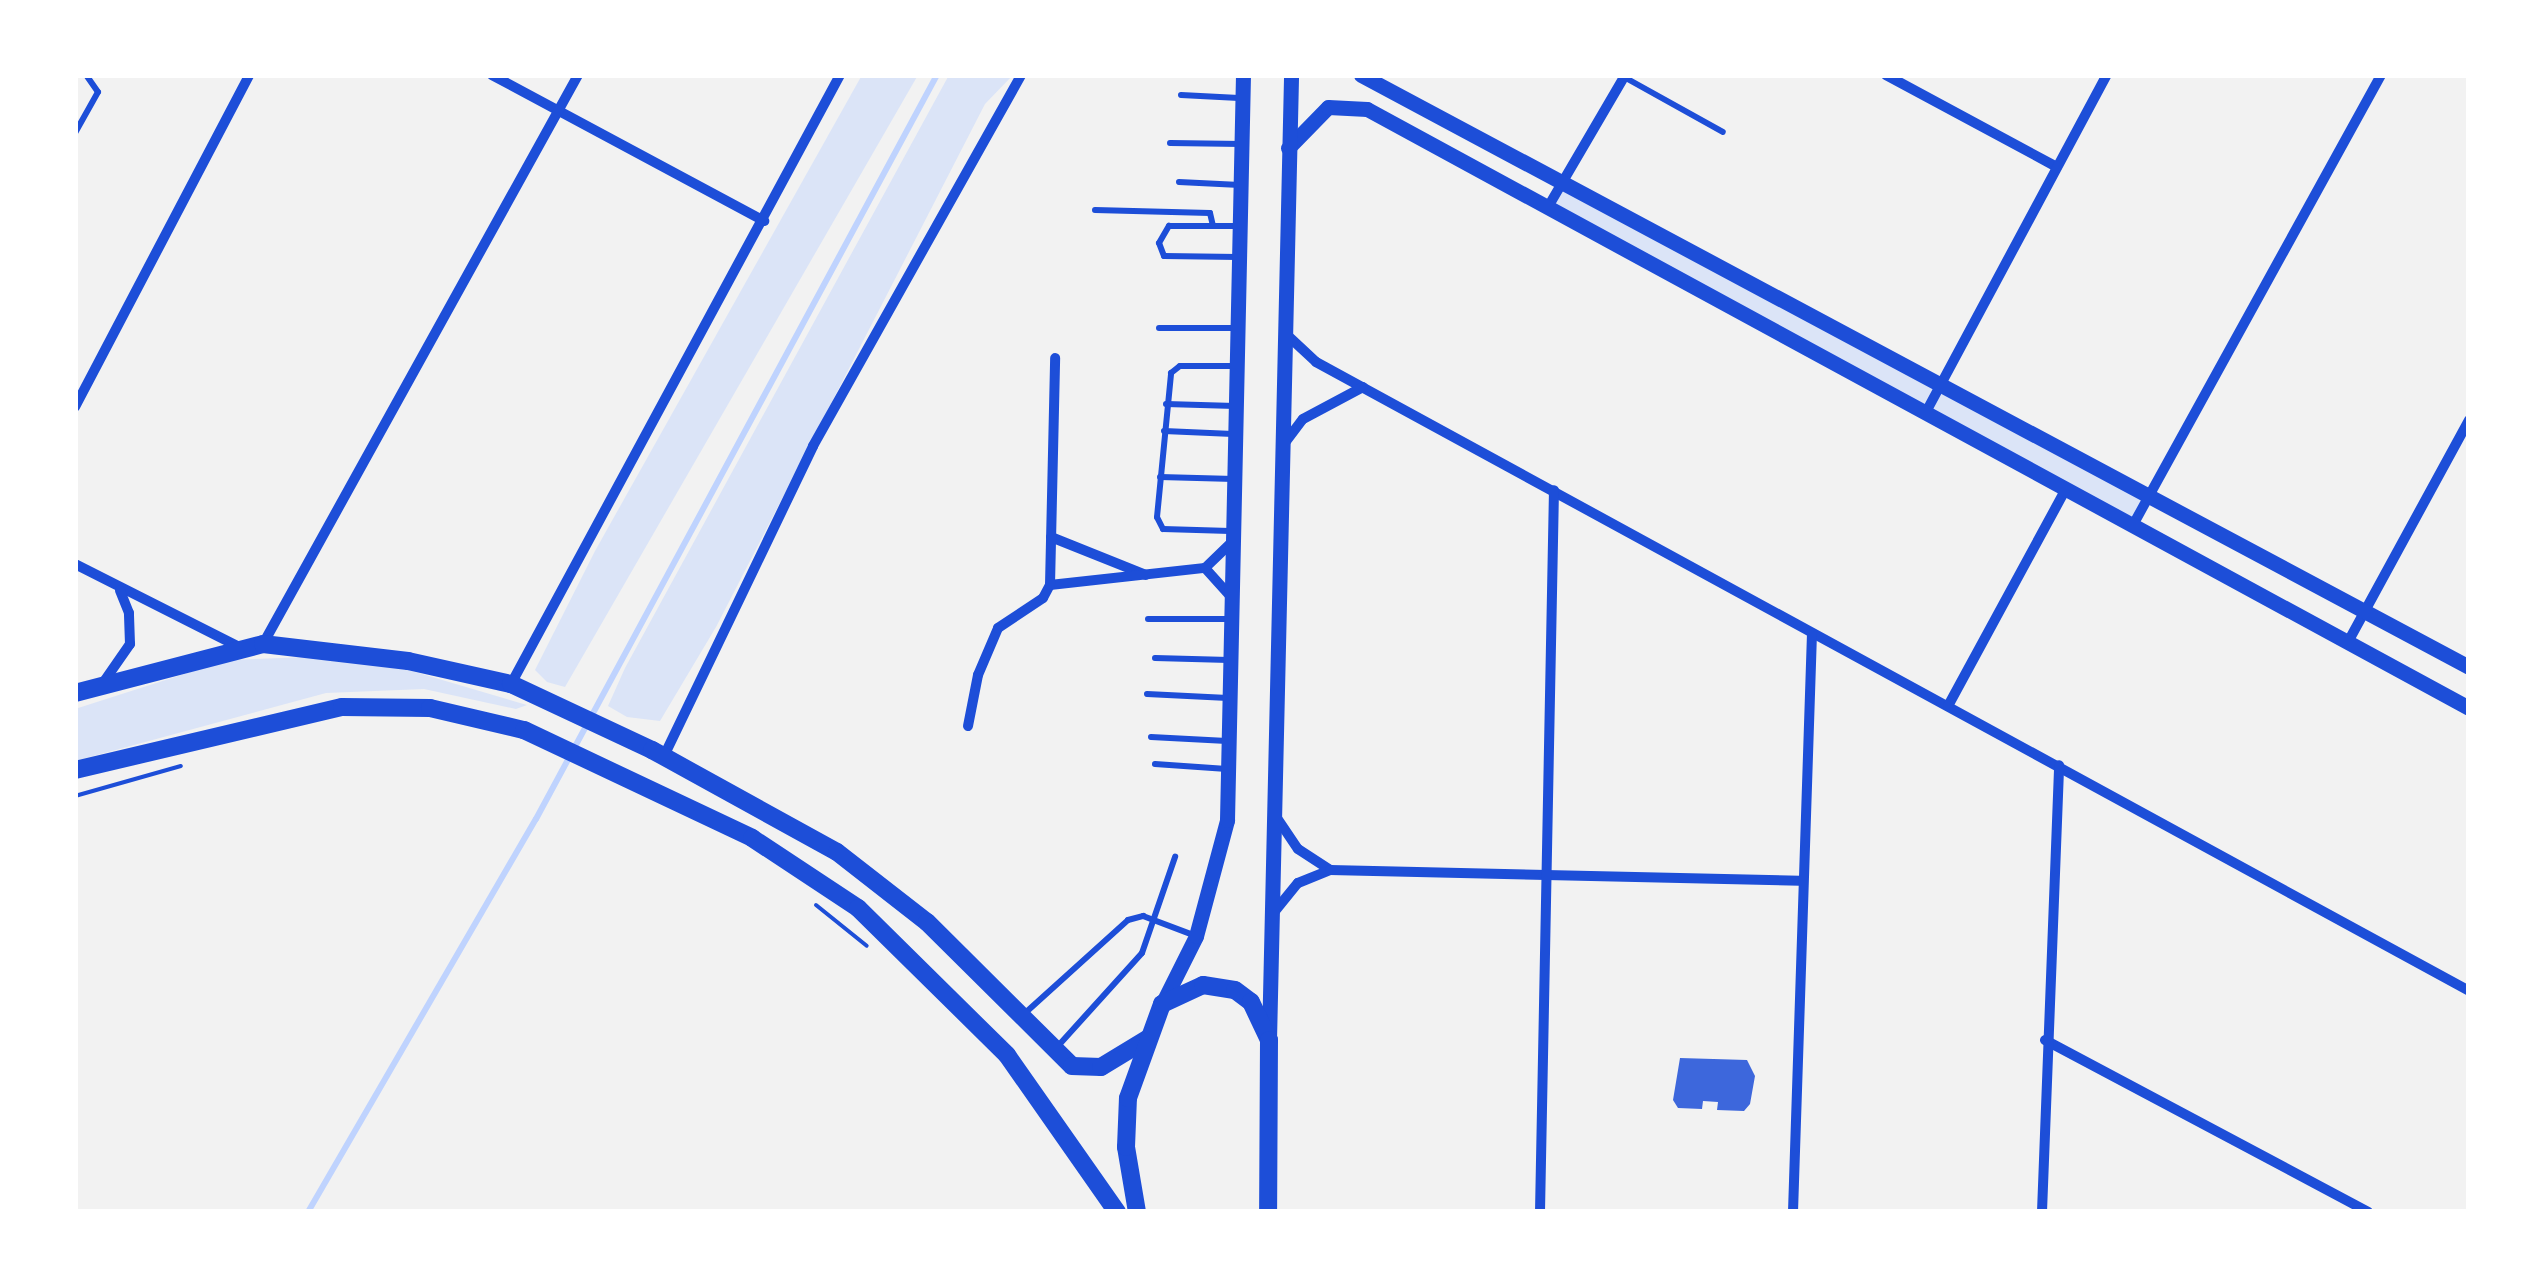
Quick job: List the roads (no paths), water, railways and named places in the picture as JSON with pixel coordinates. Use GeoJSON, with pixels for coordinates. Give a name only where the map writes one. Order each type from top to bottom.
{"type":"FeatureCollection","features":[{"type":"Feature","properties":{"kind":"main road"},"geometry":{"type":"LineString","coordinates":[[75,693],[106,680],[263,644],[408,661],[511,684],[658,753],[838,852],[896,894],[1024,1015],[1054,1050],[1087,1069],[1116,1061],[1147,1039]]}},
{"type":"Feature","properties":{"kind":"main road"},"geometry":{"type":"LineString","coordinates":[[75,770],[342,707],[430,708],[524,730],[643,783],[782,854],[899,943],[1007,1055],[1118,1212]]}},
{"type":"Feature","properties":{"kind":"main road"},"geometry":{"type":"LineString","coordinates":[[1137,1212],[1126,1147],[1128,1098],[1147,1039],[1162,1004],[1183,990],[1223,986],[1251,1002],[1269,1040],[1268,1212]]}},
{"type":"Feature","properties":{"kind":"street"},"geometry":{"type":"LineString","coordinates":[[75,407],[249,75]]}},
{"type":"Feature","properties":{"kind":"street"},"geometry":{"type":"LineString","coordinates":[[492,75],[764,221]]}},
{"type":"Feature","properties":{"kind":"street"},"geometry":{"type":"LineString","coordinates":[[263,644],[578,75]]}},
{"type":"Feature","properties":{"kind":"street"},"geometry":{"type":"LineString","coordinates":[[511,684],[840,75]]}},
{"type":"Feature","properties":{"kind":"street"},"geometry":{"type":"LineString","coordinates":[[658,753],[813,446],[1021,75]]}},
{"type":"Feature","properties":{"kind":"street"},"geometry":{"type":"LineString","coordinates":[[1162,1004],[1196,936],[1222,854],[1230,698],[1243,75]]}},
{"type":"Feature","properties":{"kind":"street"},"geometry":{"type":"LineString","coordinates":[[1269,1040],[1278,818],[1290,75]]}},
{"type":"Feature","properties":{"kind":"street"},"geometry":{"type":"LineString","coordinates":[[1886,75],[2057,167]]}},
{"type":"Feature","properties":{"kind":"street"},"geometry":{"type":"LineString","coordinates":[[1926,412],[2107,75]]}},
{"type":"Feature","properties":{"kind":"street"},"geometry":{"type":"LineString","coordinates":[[2133,525],[2381,75]]}},
{"type":"Feature","properties":{"kind":"street"},"geometry":{"type":"LineString","coordinates":[[1364,76],[2469,667]]}},
{"type":"Feature","properties":{"kind":"street"},"geometry":{"type":"LineString","coordinates":[[1548,207],[1624,76]]}},
{"type":"Feature","properties":{"kind":"street"},"geometry":{"type":"LineString","coordinates":[[1288,148],[1314,116],[1352,105],[1548,207],[2469,708]]}},
{"type":"Feature","properties":{"kind":"street"},"geometry":{"type":"LineString","coordinates":[[1285,334],[1300,351],[1362,387],[2469,991]]}},
{"type":"Feature","properties":{"kind":"street"},"geometry":{"type":"LineString","coordinates":[[968,726],[978,675],[998,628],[1043,598],[1050,585],[1055,358]]}},
{"type":"Feature","properties":{"kind":"street"},"geometry":{"type":"LineString","coordinates":[[1283,445],[1303,418],[1362,387]]}},
{"type":"Feature","properties":{"kind":"street"},"geometry":{"type":"LineString","coordinates":[[2348,642],[2469,420]]}},
{"type":"Feature","properties":{"kind":"street"},"geometry":{"type":"LineString","coordinates":[[1948,706],[2066,488]]}},
{"type":"Feature","properties":{"kind":"street"},"geometry":{"type":"LineString","coordinates":[[1540,1212],[1550,878],[1554,490]]}},
{"type":"Feature","properties":{"kind":"street"},"geometry":{"type":"LineString","coordinates":[[1050,585],[1205,568],[1232,536]]}},
{"type":"Feature","properties":{"kind":"street"},"geometry":{"type":"LineString","coordinates":[[1051,537],[1147,575]]}},
{"type":"Feature","properties":{"kind":"street"},"geometry":{"type":"LineString","coordinates":[[75,564],[239,647]]}},
{"type":"Feature","properties":{"kind":"street"},"geometry":{"type":"LineString","coordinates":[[1205,568],[1232,599]]}},
{"type":"Feature","properties":{"kind":"street"},"geometry":{"type":"LineString","coordinates":[[106,680],[120,664],[132,628],[125,598],[113,582]]}},
{"type":"Feature","properties":{"kind":"street"},"geometry":{"type":"LineString","coordinates":[[1793,1212],[1800,881],[1812,633]]}},
{"type":"Feature","properties":{"kind":"street"},"geometry":{"type":"LineString","coordinates":[[2042,1212],[2045,1040],[2059,766]]}},
{"type":"Feature","properties":{"kind":"street"},"geometry":{"type":"LineString","coordinates":[[1278,818],[1298,849],[1330,870]]}},
{"type":"Feature","properties":{"kind":"street"},"geometry":{"type":"LineString","coordinates":[[1274,911],[1298,883],[1330,870],[1800,881]]}},
{"type":"Feature","properties":{"kind":"street"},"geometry":{"type":"LineString","coordinates":[[2045,1040],[2368,1212]]}},
{"type":"Feature","properties":{"kind":"lane"},"geometry":{"type":"LineString","coordinates":[[75,133],[98,92],[86,75]]}},
{"type":"Feature","properties":{"kind":"lane"},"geometry":{"type":"LineString","coordinates":[[1624,76],[1724,132]]}},
{"type":"Feature","properties":{"kind":"lane"},"geometry":{"type":"LineString","coordinates":[[1180,95],[1244,98]]}},
{"type":"Feature","properties":{"kind":"lane"},"geometry":{"type":"LineString","coordinates":[[1170,143],[1244,144]]}},
{"type":"Feature","properties":{"kind":"lane"},"geometry":{"type":"LineString","coordinates":[[1179,182],[1241,185]]}},
{"type":"Feature","properties":{"kind":"lane"},"geometry":{"type":"LineString","coordinates":[[1095,210],[1210,213],[1213,226]]}},
{"type":"Feature","properties":{"kind":"lane"},"geometry":{"type":"LineString","coordinates":[[1239,256],[1159,252],[1164,227],[1240,226]]}},
{"type":"Feature","properties":{"kind":"lane"},"geometry":{"type":"LineString","coordinates":[[1159,328],[1238,328]]}},
{"type":"Feature","properties":{"kind":"lane"},"geometry":{"type":"LineString","coordinates":[[1232,536],[1163,528],[1157,517],[1166,404],[1174,369],[1236,366]]}},
{"type":"Feature","properties":{"kind":"lane"},"geometry":{"type":"LineString","coordinates":[[1166,404],[1235,406]]}},
{"type":"Feature","properties":{"kind":"lane"},"geometry":{"type":"LineString","coordinates":[[1164,431],[1234,434]]}},
{"type":"Feature","properties":{"kind":"lane"},"geometry":{"type":"LineString","coordinates":[[1160,476],[1234,478]]}},
{"type":"Feature","properties":{"kind":"lane"},"geometry":{"type":"LineString","coordinates":[[1148,619],[1232,618]]}},
{"type":"Feature","properties":{"kind":"lane"},"geometry":{"type":"LineString","coordinates":[[1155,658],[1231,660]]}},
{"type":"Feature","properties":{"kind":"lane"},"geometry":{"type":"LineString","coordinates":[[1147,694],[1230,698]]}},
{"type":"Feature","properties":{"kind":"lane"},"geometry":{"type":"LineString","coordinates":[[1151,737],[1228,742]]}},
{"type":"Feature","properties":{"kind":"lane"},"geometry":{"type":"LineString","coordinates":[[1155,764],[1228,769]]}},
{"type":"Feature","properties":{"kind":"lane"},"geometry":{"type":"LineString","coordinates":[[1054,1050],[1129,974],[1156,921],[1175,856]]}},
{"type":"Feature","properties":{"kind":"lane"},"geometry":{"type":"LineString","coordinates":[[1024,1015],[1116,928],[1137,917],[1196,936]]}},
{"type":"Feature","properties":{"kind":"waterway"},"geometry":{"type":"LineString","coordinates":[[308,1212],[536,819],[937,75]]}}]}
